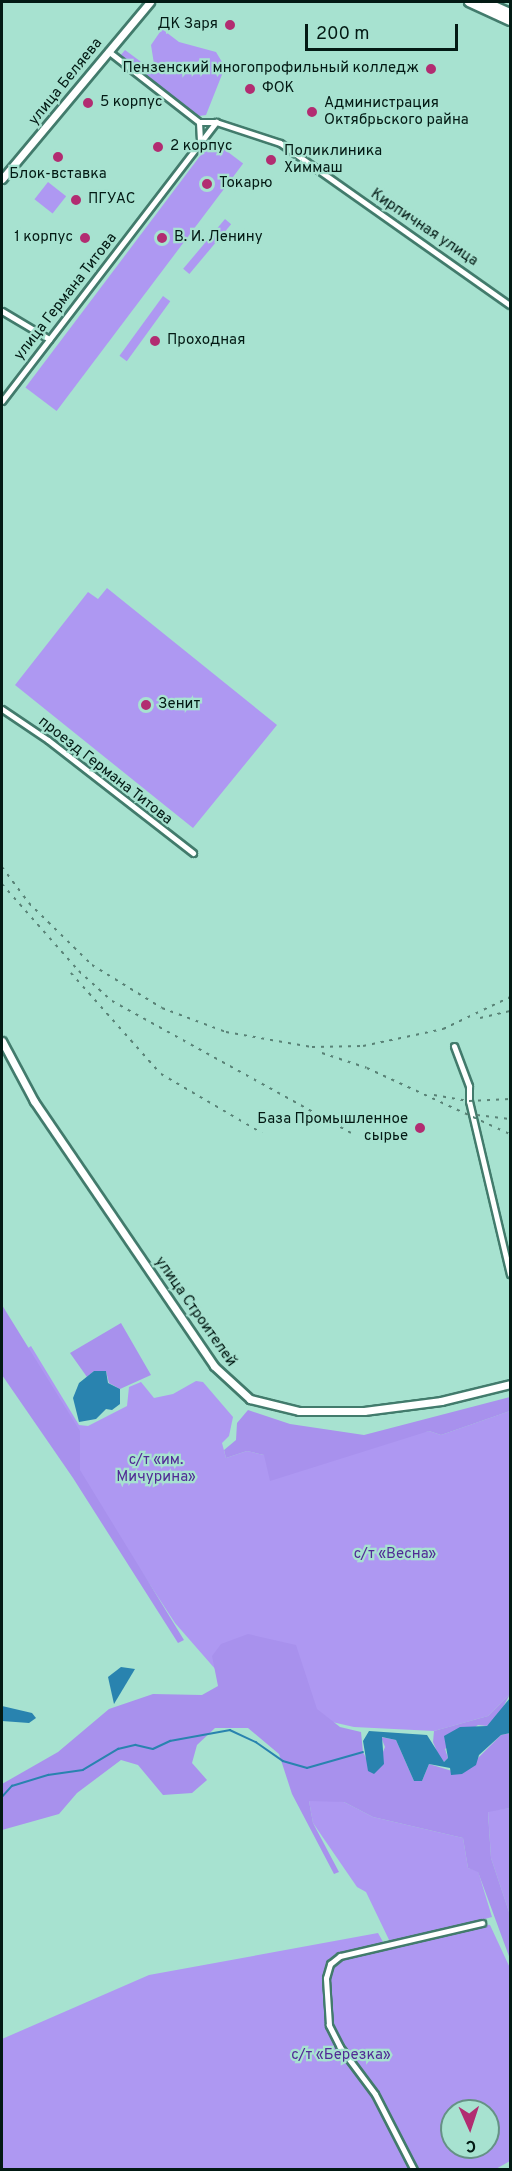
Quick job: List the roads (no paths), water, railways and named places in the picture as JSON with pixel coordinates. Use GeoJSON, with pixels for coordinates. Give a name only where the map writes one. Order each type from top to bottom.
{"type":"FeatureCollection","features":[{"type":"Feature","properties":{"kind":"main road","name":"улица Беляева"},"geometry":{"type":"LineString","coordinates":[[2,179],[150,2]]}},
{"type":"Feature","properties":{"kind":"main road"},"geometry":{"type":"LineString","coordinates":[[469,2],[510,21]]}},
{"type":"Feature","properties":{"kind":"main road"},"geometry":{"type":"LineString","coordinates":[[487,2],[510,13]]}},
{"type":"Feature","properties":{"kind":"main road","name":"улица Строителей"},"geometry":{"type":"LineString","coordinates":[[2,1041],[34,1101],[214,1366],[250,1399],[299,1411],[364,1411],[441,1401],[510,1384]]}},
{"type":"Feature","properties":{"kind":"street"},"geometry":{"type":"LineString","coordinates":[[108,51],[200,122],[200,143]]}},
{"type":"Feature","properties":{"kind":"street","name":"Кирпичная улица"},"geometry":{"type":"LineString","coordinates":[[200,122],[216,122],[280,143],[510,305]]}},
{"type":"Feature","properties":{"kind":"street","name":"улица Германа Титова"},"geometry":{"type":"LineString","coordinates":[[2,401],[216,122]]}},
{"type":"Feature","properties":{"kind":"street"},"geometry":{"type":"LineString","coordinates":[[2,311],[49,339]]}},
{"type":"Feature","properties":{"kind":"street","name":"проезд Германа Титова"},"geometry":{"type":"LineString","coordinates":[[2,709],[48,740],[193,853]]}},
{"type":"Feature","properties":{"kind":"street"},"geometry":{"type":"LineString","coordinates":[[454,1046],[470,1086],[470,1101],[510,1274]]}},
{"type":"Feature","properties":{"kind":"street"},"geometry":{"type":"LineString","coordinates":[[414,2169],[375,2094],[340,2048],[329,2025],[326,1978],[330,1964],[340,1956],[482,1923]]}},
{"type":"Feature","properties":{"kind":"water"},"geometry":{"type":"Polygon","coordinates":[[[94,1371],[106,1371],[108,1383],[120,1389],[120,1404],[112,1410],[106,1409],[96,1419],[79,1422],[73,1398],[79,1383],[94,1371]]]}},
{"type":"Feature","properties":{"kind":"water"},"geometry":{"type":"Polygon","coordinates":[[[121,1667],[135,1669],[114,1704],[108,1677],[121,1667]]]}},
{"type":"Feature","properties":{"kind":"water"},"geometry":{"type":"Polygon","coordinates":[[[510,1698],[510,1733],[501,1735],[479,1755],[476,1765],[462,1774],[451,1775],[450,1768],[429,1764],[422,1781],[414,1781],[396,1740],[382,1737],[384,1764],[374,1774],[368,1771],[363,1741],[369,1731],[427,1735],[444,1762],[448,1758],[444,1736],[460,1727],[487,1726],[510,1698]]]}},
{"type":"Feature","properties":{"kind":"water"},"geometry":{"type":"Polygon","coordinates":[[[2,1706],[32,1713],[36,1718],[29,1723],[2,1721],[2,1706]]]}},
{"type":"Feature","properties":{"kind":"waterway"},"geometry":{"type":"LineString","coordinates":[[2,1797],[12,1786],[48,1775],[83,1770],[118,1749],[136,1745],[153,1749],[170,1741],[230,1730],[256,1742],[283,1761],[307,1768],[363,1752]]}},
{"type":"Feature","properties":{"kind":"railway"},"geometry":{"type":"LineString","coordinates":[[2,867],[29,903],[92,965],[162,1008],[226,1032],[312,1047],[363,1046],[443,1029],[510,997]]}},
{"type":"Feature","properties":{"kind":"railway"},"geometry":{"type":"LineString","coordinates":[[2,884],[79,971],[112,1001],[351,1133]]}},
{"type":"Feature","properties":{"kind":"railway"},"geometry":{"type":"LineString","coordinates":[[71,973],[161,1074],[262,1133]]}},
{"type":"Feature","properties":{"kind":"railway"},"geometry":{"type":"LineString","coordinates":[[480,1018],[510,1011]]}},
{"type":"Feature","properties":{"kind":"railway"},"geometry":{"type":"LineString","coordinates":[[322,1053],[367,1068],[510,1134]]}},
{"type":"Feature","properties":{"kind":"railway"},"geometry":{"type":"LineString","coordinates":[[434,1095],[469,1101],[510,1099]]}},
{"type":"Feature","properties":{"kind":"railway"},"geometry":{"type":"LineString","coordinates":[[477,1115],[510,1119]]}},
{"type":"Feature","properties":{"kind":"place","name":"ДК Заря"},"geometry":{"type":"Point","coordinates":[230,25]}},
{"type":"Feature","properties":{"kind":"place","name":"Пензенский многопрофильный колледж"},"geometry":{"type":"Point","coordinates":[431,69]}},
{"type":"Feature","properties":{"kind":"place","name":"ФОК"},"geometry":{"type":"Point","coordinates":[250,89]}},
{"type":"Feature","properties":{"kind":"place","name":"5 корпус"},"geometry":{"type":"Point","coordinates":[88,103]}},
{"type":"Feature","properties":{"kind":"place","name":"Администрация Октябрьского райна"},"geometry":{"type":"Point","coordinates":[312,112]}},
{"type":"Feature","properties":{"kind":"place","name":"2 корпус"},"geometry":{"type":"Point","coordinates":[158,147]}},
{"type":"Feature","properties":{"kind":"place","name":"Блок-вставка"},"geometry":{"type":"Point","coordinates":[58,157]}},
{"type":"Feature","properties":{"kind":"place","name":"Поликлиника Химмаш"},"geometry":{"type":"Point","coordinates":[271,160]}},
{"type":"Feature","properties":{"kind":"place","name":"Токарю"},"geometry":{"type":"Point","coordinates":[207,184]}},
{"type":"Feature","properties":{"kind":"place","name":"ПГУАС"},"geometry":{"type":"Point","coordinates":[76,200]}},
{"type":"Feature","properties":{"kind":"place","name":"1 корпус"},"geometry":{"type":"Point","coordinates":[85,238]}},
{"type":"Feature","properties":{"kind":"place","name":"В. И. Ленину"},"geometry":{"type":"Point","coordinates":[162,238]}},
{"type":"Feature","properties":{"kind":"place","name":"Проходная"},"geometry":{"type":"Point","coordinates":[155,341]}},
{"type":"Feature","properties":{"kind":"place","name":"Зенит"},"geometry":{"type":"Point","coordinates":[146,705]}},
{"type":"Feature","properties":{"kind":"place","name":"База Промышленное сырье"},"geometry":{"type":"Point","coordinates":[420,1128]}},
{"type":"Feature","properties":{"kind":"park label","name":"с/т «им. Мичурина»"},"geometry":{"type":"Point","coordinates":[156,1468]}},
{"type":"Feature","properties":{"kind":"park label","name":"с/т «Весна»"},"geometry":{"type":"Point","coordinates":[395,1555]}},
{"type":"Feature","properties":{"kind":"park label","name":"с/т «Березка»"},"geometry":{"type":"Point","coordinates":[341,2056]}}]}
